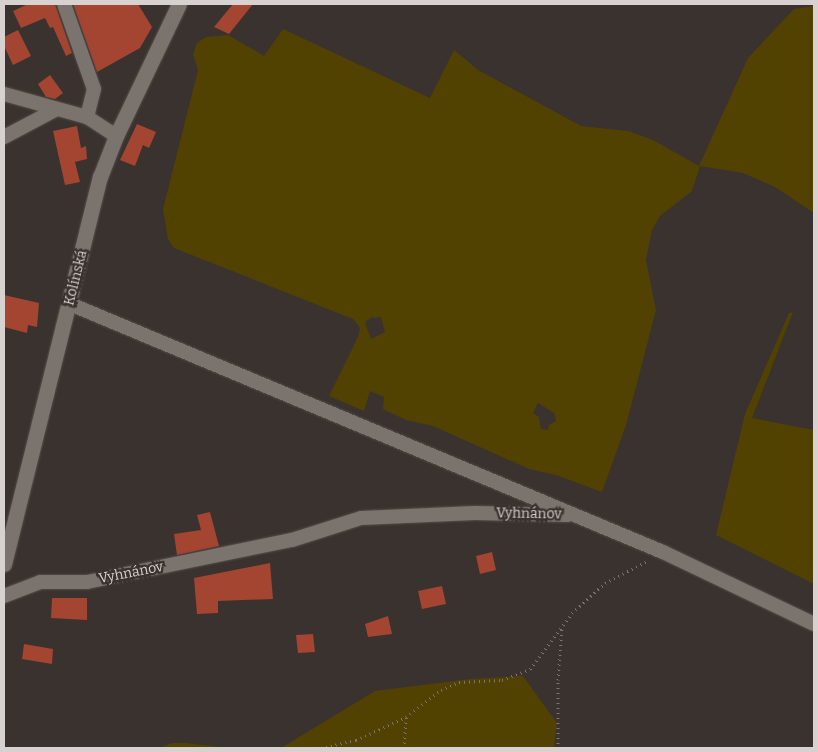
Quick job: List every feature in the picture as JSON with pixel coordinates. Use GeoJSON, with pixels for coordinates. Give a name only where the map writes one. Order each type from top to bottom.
{"type":"FeatureCollection","features":[{"type":"Feature","properties":{"kind":"street"},"geometry":{"type":"LineString","coordinates":[[64,4],[94,89],[87,116]]}},
{"type":"Feature","properties":{"kind":"street","name":"Kolínská"},"geometry":{"type":"LineString","coordinates":[[4,564],[100,177],[116,136],[179,4]]}},
{"type":"Feature","properties":{"kind":"street"},"geometry":{"type":"LineString","coordinates":[[4,94],[55,110],[87,116],[116,136]]}},
{"type":"Feature","properties":{"kind":"street"},"geometry":{"type":"LineString","coordinates":[[4,137],[55,110]]}},
{"type":"Feature","properties":{"kind":"street","name":"Vyhnánov"},"geometry":{"type":"LineString","coordinates":[[70,304],[576,515]]}},
{"type":"Feature","properties":{"kind":"street","name":"Vyhnánov"},"geometry":{"type":"LineString","coordinates":[[4,596],[40,582],[87,582],[292,540],[361,518],[475,514],[576,515]]}},
{"type":"Feature","properties":{"kind":"street"},"geometry":{"type":"LineString","coordinates":[[576,515],[663,552],[814,624]]}},
{"type":"Feature","properties":{"kind":"path"},"geometry":{"type":"LineString","coordinates":[[321,748],[356,740],[406,717],[441,690],[459,682],[502,680],[530,669],[562,626],[605,584],[663,552]]}},
{"type":"Feature","properties":{"kind":"path"},"geometry":{"type":"LineString","coordinates":[[558,748],[558,680],[562,626]]}},
{"type":"Feature","properties":{"kind":"path"},"geometry":{"type":"LineString","coordinates":[[404,748],[406,717]]}},
{"type":"Feature","properties":{"kind":"shaded area"},"geometry":{"type":"Polygon","coordinates":[[[814,6],[814,213],[775,187],[743,173],[700,166],[692,191],[660,216],[652,230],[646,260],[656,310],[626,425],[602,492],[556,475],[529,469],[433,426],[406,420],[383,409],[384,397],[370,391],[364,411],[329,396],[358,337],[360,328],[353,319],[174,248],[168,239],[163,209],[198,70],[193,54],[197,43],[206,37],[228,35],[264,56],[283,29],[430,98],[454,50],[478,70],[581,126],[628,131],[653,140],[699,166],[748,58],[794,9],[814,6]],[[381,317],[370,318],[365,323],[371,339],[385,332],[381,317]],[[538,403],[533,413],[539,417],[541,429],[548,430],[549,425],[556,421],[554,413],[538,403]]]}},
{"type":"Feature","properties":{"kind":"shaded area"},"geometry":{"type":"Polygon","coordinates":[[[793,312],[752,418],[814,430],[814,584],[716,535],[745,414],[789,313],[793,312]]]}},
{"type":"Feature","properties":{"kind":"shaded area"},"geometry":{"type":"Polygon","coordinates":[[[523,676],[557,723],[554,748],[281,748],[375,691],[470,679],[523,676]]]}},
{"type":"Feature","properties":{"kind":"shaded area"},"geometry":{"type":"Polygon","coordinates":[[[172,743],[186,743],[228,748],[160,748],[172,743]]]}},
{"type":"Feature","properties":{"kind":"building"},"geometry":{"type":"Polygon","coordinates":[[[28,4],[55,4],[72,53],[66,56],[53,27],[50,28],[45,18],[21,28],[13,11],[28,4]]]}},
{"type":"Feature","properties":{"kind":"building"},"geometry":{"type":"Polygon","coordinates":[[[73,4],[138,4],[152,27],[140,48],[97,72],[73,4]]]}},
{"type":"Feature","properties":{"kind":"building"},"geometry":{"type":"Polygon","coordinates":[[[233,4],[253,4],[229,34],[214,27],[233,4]]]}},
{"type":"Feature","properties":{"kind":"building"},"geometry":{"type":"Polygon","coordinates":[[[18,30],[31,56],[13,65],[4,46],[4,37],[18,30]]]}},
{"type":"Feature","properties":{"kind":"building"},"geometry":{"type":"Polygon","coordinates":[[[50,75],[63,93],[55,99],[46,97],[38,84],[50,75]]]}},
{"type":"Feature","properties":{"kind":"building"},"geometry":{"type":"Polygon","coordinates":[[[137,124],[156,132],[149,148],[143,145],[135,166],[120,160],[137,124]]]}},
{"type":"Feature","properties":{"kind":"building"},"geometry":{"type":"Polygon","coordinates":[[[77,126],[81,148],[86,146],[87,159],[75,162],[80,182],[65,185],[53,131],[77,126]]]}},
{"type":"Feature","properties":{"kind":"building"},"geometry":{"type":"Polygon","coordinates":[[[4,295],[39,303],[37,327],[28,325],[27,333],[4,327],[4,295]]]}},
{"type":"Feature","properties":{"kind":"building"},"geometry":{"type":"Polygon","coordinates":[[[210,512],[219,546],[177,555],[174,534],[201,530],[197,515],[210,512]]]}},
{"type":"Feature","properties":{"kind":"building"},"geometry":{"type":"Polygon","coordinates":[[[492,552],[496,570],[480,574],[476,556],[492,552]]]}},
{"type":"Feature","properties":{"kind":"building"},"geometry":{"type":"Polygon","coordinates":[[[270,563],[273,599],[218,601],[218,613],[197,614],[194,578],[270,563]]]}},
{"type":"Feature","properties":{"kind":"building"},"geometry":{"type":"Polygon","coordinates":[[[442,586],[446,604],[422,609],[418,591],[442,586]]]}},
{"type":"Feature","properties":{"kind":"building"},"geometry":{"type":"Polygon","coordinates":[[[52,598],[87,598],[87,620],[51,618],[52,598]]]}},
{"type":"Feature","properties":{"kind":"building"},"geometry":{"type":"Polygon","coordinates":[[[388,616],[392,634],[368,637],[365,624],[388,616]]]}},
{"type":"Feature","properties":{"kind":"building"},"geometry":{"type":"Polygon","coordinates":[[[313,634],[315,652],[298,653],[296,635],[313,634]]]}},
{"type":"Feature","properties":{"kind":"building"},"geometry":{"type":"Polygon","coordinates":[[[24,644],[53,649],[52,664],[22,659],[24,644]]]}}]}
